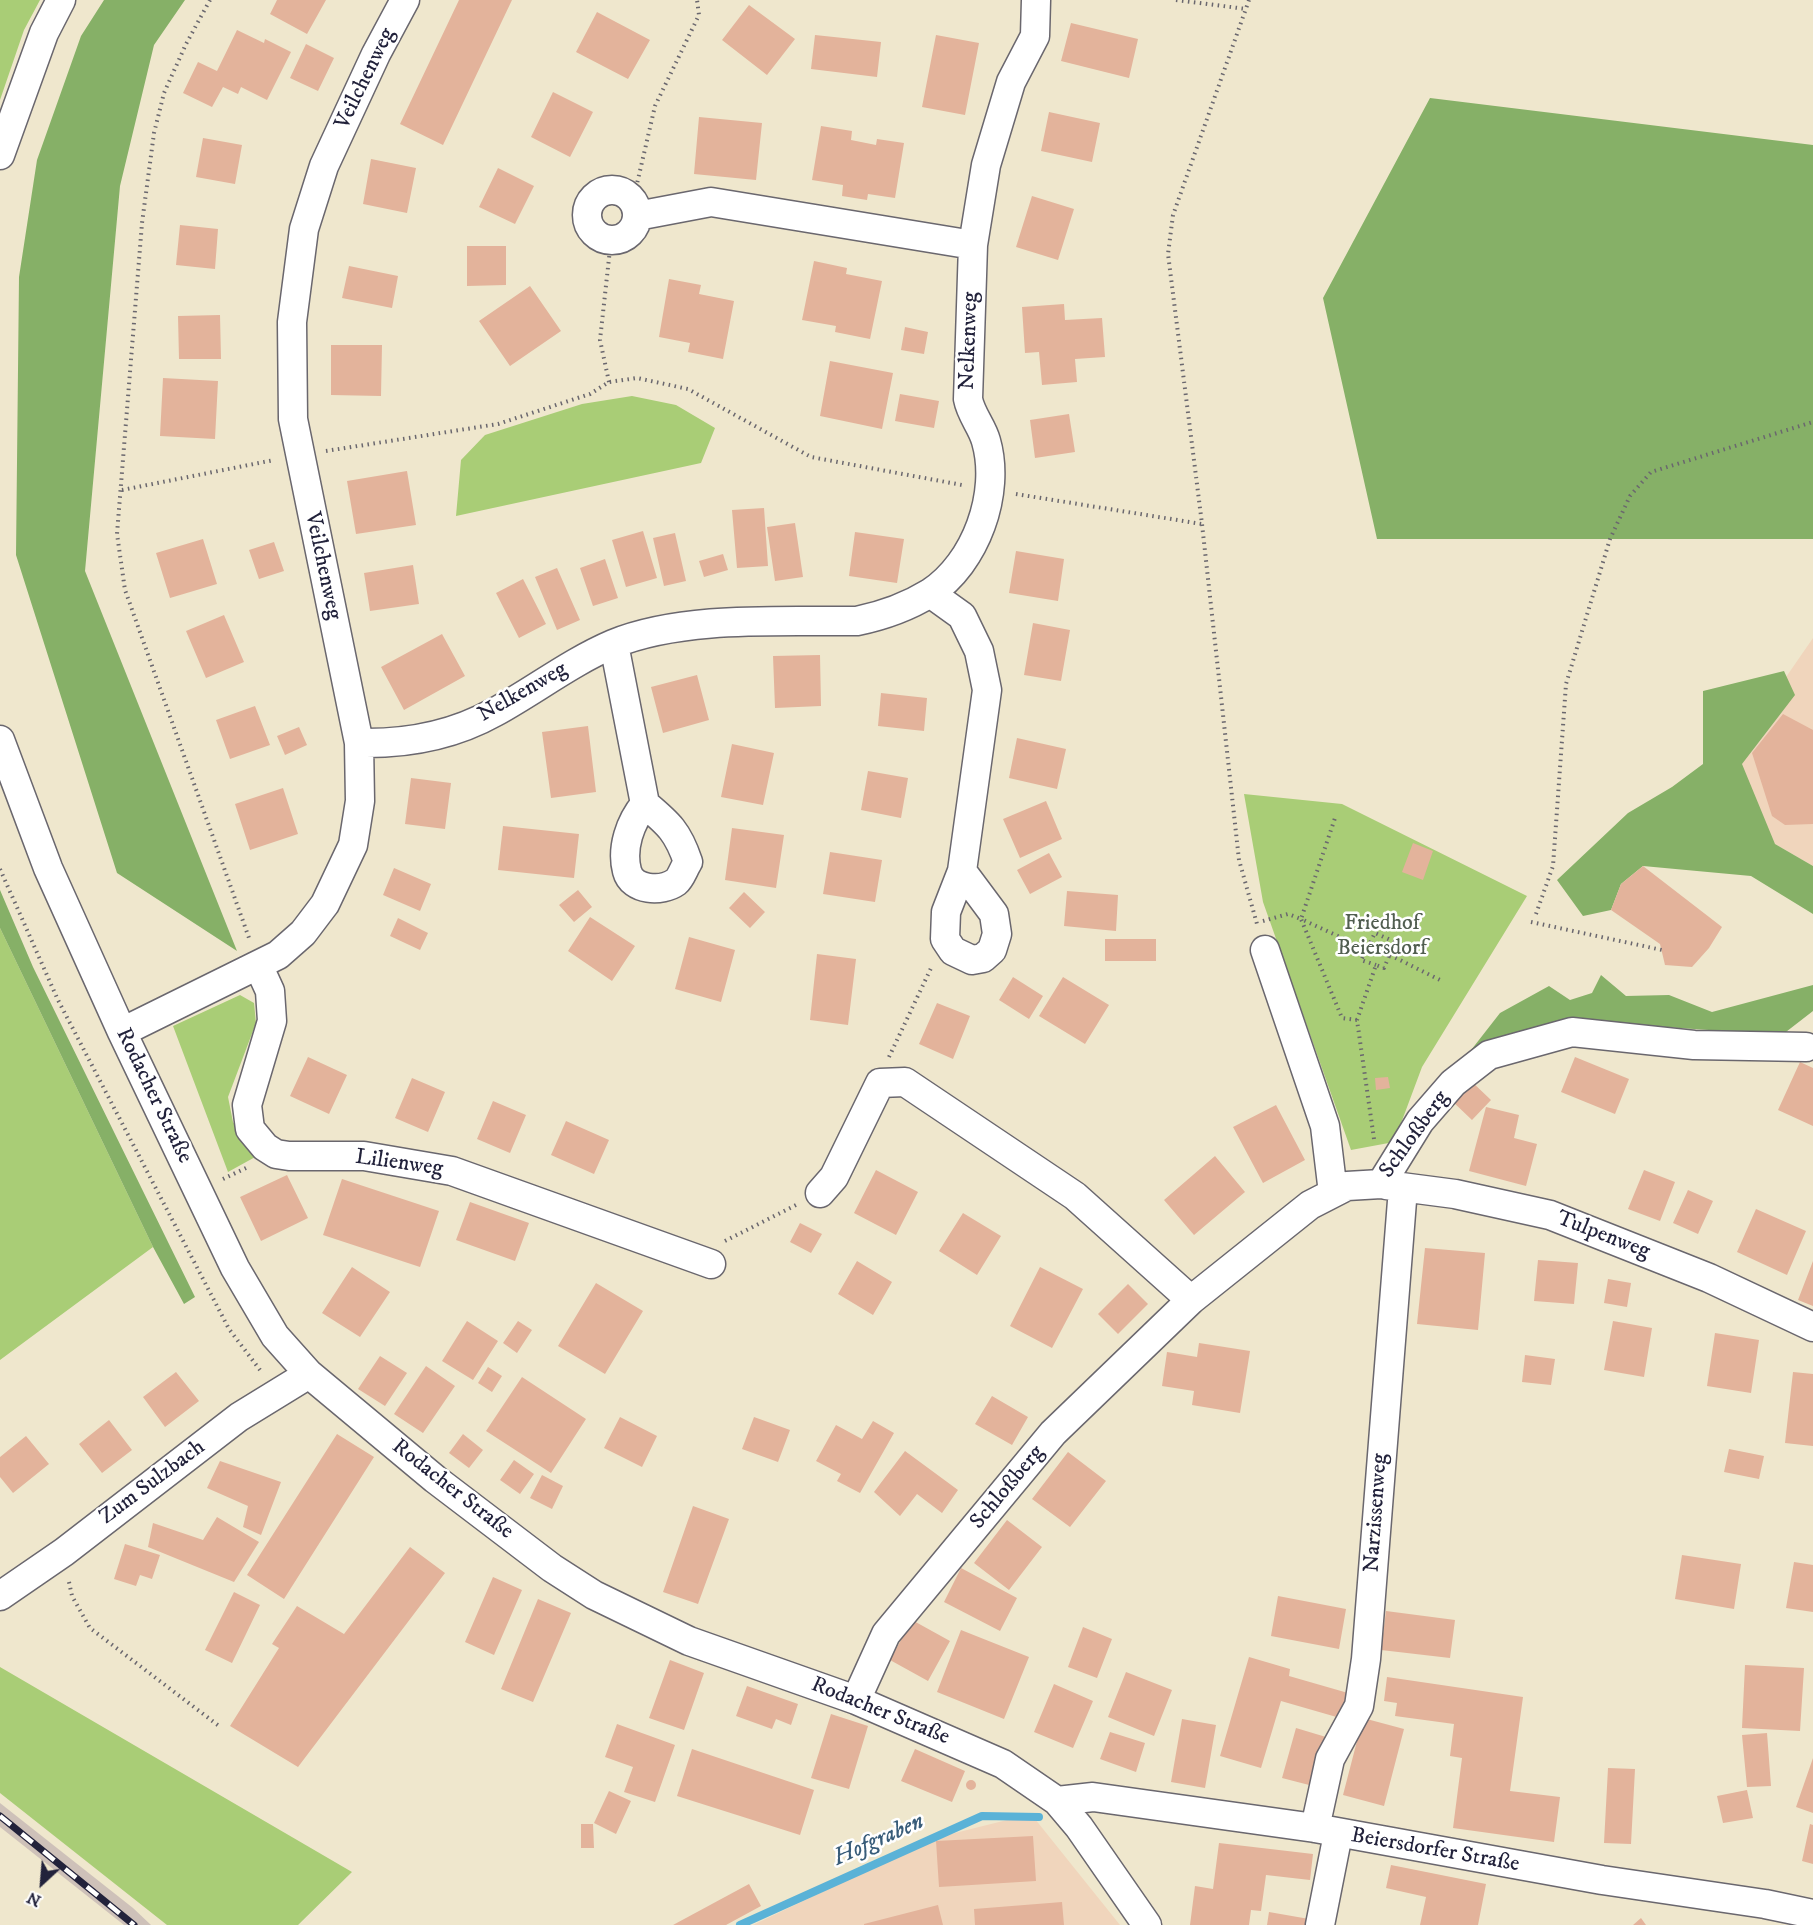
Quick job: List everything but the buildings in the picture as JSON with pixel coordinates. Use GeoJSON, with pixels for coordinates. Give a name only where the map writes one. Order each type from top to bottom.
{"type":"FeatureCollection","features":[{"type":"Feature","properties":{"kind":"street"},"geometry":{"type":"LineString","coordinates":[[0,155],[44,33],[61,0]]}},
{"type":"Feature","properties":{"kind":"street","name":"Veilchenweg"},"geometry":{"type":"LineString","coordinates":[[122,1032],[278,956],[303,933],[325,904],[353,845],[360,801],[359,743],[293,419],[292,322],[304,230],[324,166],[376,54],[405,0]]}},
{"type":"Feature","properties":{"kind":"street","name":"Nelkenweg"},"geometry":{"type":"LineString","coordinates":[[359,743],[391,744],[474,723],[496,712],[553,675],[614,644],[704,624],[857,621],[877,617],[930,593],[946,579],[970,549],[983,516],[989,490],[990,471],[986,440],[970,412],[968,399],[973,245],[986,165],[1011,82],[1035,36],[1036,0]]}},
{"type":"Feature","properties":{"kind":"street"},"geometry":{"type":"LineString","coordinates":[[603,191],[622,192],[634,207],[629,234],[611,240],[601,238],[593,232],[587,214],[589,204],[603,191]]}},
{"type":"Feature","properties":{"kind":"street"},"geometry":{"type":"LineString","coordinates":[[634,207],[711,202],[973,245]]}},
{"type":"Feature","properties":{"kind":"street"},"geometry":{"type":"LineString","coordinates":[[930,593],[962,616],[979,651],[987,690],[962,871],[946,912],[945,939],[953,951],[972,960],[983,958],[992,950],[997,934],[994,914],[962,871]]}},
{"type":"Feature","properties":{"kind":"street"},"geometry":{"type":"LineString","coordinates":[[614,644],[645,804]]}},
{"type":"Feature","properties":{"kind":"street","name":"Rodacher Straße"},"geometry":{"type":"LineString","coordinates":[[0,740],[48,868],[122,1032],[235,1268],[275,1336],[309,1374],[435,1479],[552,1568],[594,1595],[689,1641],[856,1700],[1003,1764],[1057,1801],[1079,1827],[1147,1925]]}},
{"type":"Feature","properties":{"kind":"street"},"geometry":{"type":"LineString","coordinates":[[1265,950],[1325,1126],[1333,1193]]}},
{"type":"Feature","properties":{"kind":"street"},"geometry":{"type":"LineString","coordinates":[[259,967],[270,991],[272,1021],[247,1105],[247,1118],[250,1129],[265,1147],[276,1154]]}},
{"type":"Feature","properties":{"kind":"street","name":"Schloßberg"},"geometry":{"type":"LineString","coordinates":[[856,1700],[886,1634],[1045,1443],[1191,1300],[1310,1205],[1347,1186],[1392,1186],[1420,1121],[1453,1083],[1489,1055],[1572,1032],[1694,1045],[1806,1047]]}},
{"type":"Feature","properties":{"kind":"street"},"geometry":{"type":"LineString","coordinates":[[820,1193],[834,1177],[880,1083],[905,1082],[1075,1196],[1191,1300]]}},
{"type":"Feature","properties":{"kind":"street","name":"Lilienweg"},"geometry":{"type":"LineString","coordinates":[[276,1154],[364,1156],[452,1171],[711,1264]]}},
{"type":"Feature","properties":{"kind":"street","name":"Tulpenweg"},"geometry":{"type":"LineString","coordinates":[[1392,1186],[1455,1194],[1550,1215],[1709,1278],[1813,1327]]}},
{"type":"Feature","properties":{"kind":"street","name":"Narzissenweg"},"geometry":{"type":"LineString","coordinates":[[1320,1925],[1330,1759],[1359,1706],[1366,1659],[1392,1186]]}},
{"type":"Feature","properties":{"kind":"street","name":"Zum Sulzbach"},"geometry":{"type":"LineString","coordinates":[[0,1596],[64,1552],[238,1418],[285,1391],[309,1374]]}},
{"type":"Feature","properties":{"kind":"street","name":"Beiersdorfer Straße"},"geometry":{"type":"LineString","coordinates":[[1057,1801],[1093,1797],[1327,1831],[1602,1880],[1765,1904],[1813,1914]]}},
{"type":"Feature","properties":{"kind":"path"},"geometry":{"type":"LineString","coordinates":[[210,0],[186,44],[164,93],[154,133],[142,223],[117,534],[125,590],[259,967]]}},
{"type":"Feature","properties":{"kind":"path"},"geometry":{"type":"LineString","coordinates":[[634,207],[655,106],[699,15],[697,0]]}},
{"type":"Feature","properties":{"kind":"path"},"geometry":{"type":"LineString","coordinates":[[1176,0],[1246,9]]}},
{"type":"Feature","properties":{"kind":"path"},"geometry":{"type":"LineString","coordinates":[[1249,0],[1173,215],[1168,254],[1202,524],[1239,860],[1265,950]]}},
{"type":"Feature","properties":{"kind":"path"},"geometry":{"type":"LineString","coordinates":[[609,382],[600,340],[611,240]]}},
{"type":"Feature","properties":{"kind":"path"},"geometry":{"type":"LineString","coordinates":[[122,490],[299,455],[498,424],[590,394],[609,382],[637,378],[688,389],[811,458],[989,490],[1202,524]]}},
{"type":"Feature","properties":{"kind":"path"},"geometry":{"type":"LineString","coordinates":[[1536,914],[1553,866],[1566,684],[1610,539],[1630,496],[1651,472],[1813,422]]}},
{"type":"Feature","properties":{"kind":"path"},"geometry":{"type":"LineString","coordinates":[[1335,818],[1301,919],[1342,1018],[1357,1020]]}},
{"type":"Feature","properties":{"kind":"path"},"geometry":{"type":"LineString","coordinates":[[0,869],[58,1000],[229,1329],[259,1369],[285,1391]]}},
{"type":"Feature","properties":{"kind":"path"},"geometry":{"type":"LineString","coordinates":[[1257,922],[1288,914],[1367,949]]}},
{"type":"Feature","properties":{"kind":"path"},"geometry":{"type":"LineString","coordinates":[[1531,922],[1662,950]]}},
{"type":"Feature","properties":{"kind":"path"},"geometry":{"type":"LineString","coordinates":[[1376,933],[1395,942],[1384,968],[1361,960],[1367,949],[1376,933]]}},
{"type":"Feature","properties":{"kind":"path"},"geometry":{"type":"LineString","coordinates":[[880,1083],[890,1053],[945,939]]}},
{"type":"Feature","properties":{"kind":"path"},"geometry":{"type":"LineString","coordinates":[[1390,955],[1440,980]]}},
{"type":"Feature","properties":{"kind":"path"},"geometry":{"type":"LineString","coordinates":[[1376,965],[1357,1020],[1392,1186]]}},
{"type":"Feature","properties":{"kind":"path"},"geometry":{"type":"LineString","coordinates":[[224,1190],[220,1180],[276,1154]]}},
{"type":"Feature","properties":{"kind":"path"},"geometry":{"type":"LineString","coordinates":[[711,1264],[723,1242],[820,1193]]}},
{"type":"Feature","properties":{"kind":"path"},"geometry":{"type":"LineString","coordinates":[[64,1552],[72,1596],[90,1628],[219,1726]]}},
{"type":"Feature","properties":{"kind":"shaded area"},"geometry":{"type":"Polygon","coordinates":[[[1813,638],[1813,866],[1775,844],[1697,806],[1813,638]]]}},
{"type":"Feature","properties":{"kind":"shaded area"},"geometry":{"type":"Polygon","coordinates":[[[0,1803],[133,1908],[151,1925],[124,1925],[0,1827],[0,1803]]]}},
{"type":"Feature","properties":{"kind":"shaded area"},"geometry":{"type":"Polygon","coordinates":[[[1031,1814],[1120,1925],[753,1925],[935,1838],[1031,1814]]]}},
{"type":"Feature","properties":{"kind":"green space"},"geometry":{"type":"Polygon","coordinates":[[[0,0],[40,0],[24,30],[0,100],[0,0]]]}},
{"type":"Feature","properties":{"kind":"green space"},"geometry":{"type":"Polygon","coordinates":[[[104,0],[185,0],[154,45],[120,186],[85,571],[237,951],[117,873],[16,555],[19,277],[37,160],[81,36],[104,0]]]}},
{"type":"Feature","properties":{"kind":"green space"},"geometry":{"type":"Polygon","coordinates":[[[1430,98],[1813,145],[1813,539],[1377,539],[1323,298],[1430,98]]]}},
{"type":"Feature","properties":{"kind":"green space"},"geometry":{"type":"Polygon","coordinates":[[[632,396],[676,405],[715,428],[701,463],[456,516],[461,460],[485,435],[582,404],[632,396]]]}},
{"type":"Feature","properties":{"kind":"green space"},"geometry":{"type":"Polygon","coordinates":[[[1784,671],[1795,695],[1742,764],[1775,844],[1813,866],[1813,914],[1751,876],[1643,866],[1621,884],[1611,910],[1583,916],[1557,880],[1628,813],[1672,787],[1703,764],[1703,691],[1784,671]]]}},
{"type":"Feature","properties":{"kind":"green space","name":"Friedhof Beiersdorf"},"geometry":{"type":"Polygon","coordinates":[[[1244,794],[1342,804],[1527,896],[1422,1067],[1394,1142],[1351,1150],[1263,902],[1244,794]]]}},
{"type":"Feature","properties":{"kind":"green space"},"geometry":{"type":"Polygon","coordinates":[[[0,890],[33,967],[195,1297],[184,1304],[153,1247],[0,928],[0,890]]]}},
{"type":"Feature","properties":{"kind":"green space"},"geometry":{"type":"Polygon","coordinates":[[[0,928],[153,1247],[0,1360],[0,928]]]}},
{"type":"Feature","properties":{"kind":"green space"},"geometry":{"type":"Polygon","coordinates":[[[1601,975],[1626,996],[1669,995],[1712,1012],[1813,985],[1813,1011],[1782,1035],[1591,1022],[1468,1054],[1500,1013],[1549,986],[1570,1000],[1592,993],[1601,975]]]}},
{"type":"Feature","properties":{"kind":"green space"},"geometry":{"type":"Polygon","coordinates":[[[240,995],[254,1003],[256,1023],[228,1097],[233,1122],[257,1156],[228,1172],[173,1026],[240,995]]]}},
{"type":"Feature","properties":{"kind":"green space"},"geometry":{"type":"Polygon","coordinates":[[[0,1667],[352,1872],[298,1925],[167,1925],[0,1793],[0,1667]]]}},
{"type":"Feature","properties":{"kind":"waterway","name":"Hofgraben"},"geometry":{"type":"LineString","coordinates":[[740,1925],[982,1816],[1039,1817]]}},
{"type":"Feature","properties":{"kind":"railway"},"geometry":{"type":"LineString","coordinates":[[0,1816],[134,1925]]}}]}
